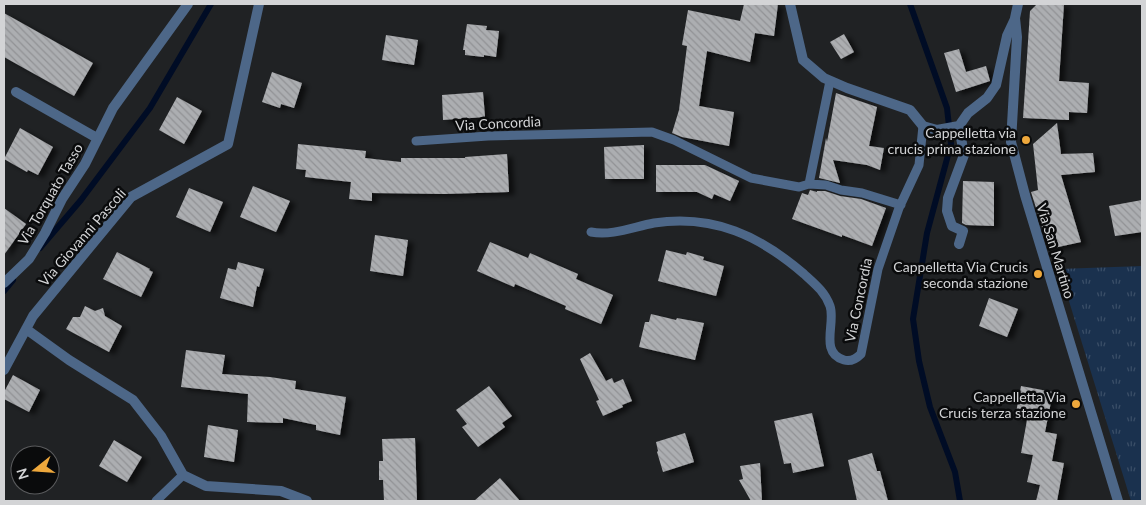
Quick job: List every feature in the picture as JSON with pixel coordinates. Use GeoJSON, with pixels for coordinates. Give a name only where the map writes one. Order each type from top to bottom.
{"type":"FeatureCollection","features":[{"type":"Feature","properties":{"kind":"street","name":"Via Torquato Tasso"},"geometry":{"type":"LineString","coordinates":[[4,283],[29,259],[62,199],[85,164],[112,108],[188,4]]}},
{"type":"Feature","properties":{"kind":"street","name":"Via Giovanni Pascoli"},"geometry":{"type":"LineString","coordinates":[[4,370],[33,316],[131,197],[228,144],[259,4]]}},
{"type":"Feature","properties":{"kind":"street"},"geometry":{"type":"LineString","coordinates":[[790,4],[802,60],[830,81],[910,110],[924,126],[936,130],[956,126],[968,113],[987,98],[996,85],[1008,36],[1015,18]]}},
{"type":"Feature","properties":{"kind":"street","name":"Via San Martino"},"geometry":{"type":"LineString","coordinates":[[1018,4],[1015,18],[1017,37],[1011,142],[1025,195],[1118,501]]}},
{"type":"Feature","properties":{"kind":"street","name":"Via Torquato Tasso"},"geometry":{"type":"LineString","coordinates":[[16,92],[97,138]]}},
{"type":"Feature","properties":{"kind":"street"},"geometry":{"type":"LineString","coordinates":[[956,126],[964,155],[948,198],[947,211],[952,226],[963,232],[959,244]]}},
{"type":"Feature","properties":{"kind":"street"},"geometry":{"type":"LineString","coordinates":[[26,329],[69,360],[133,400],[161,436],[183,475],[206,486],[281,491],[307,501]]}},
{"type":"Feature","properties":{"kind":"lane"},"geometry":{"type":"LineString","coordinates":[[809,184],[830,81]]}},
{"type":"Feature","properties":{"kind":"lane","name":"Via Concordia"},"geometry":{"type":"LineString","coordinates":[[591,232],[606,233],[653,224],[686,221],[726,227],[756,239],[778,252],[820,288],[826,296],[832,312],[831,349],[838,357],[844,360],[851,360],[860,354],[878,269],[901,205],[919,165],[924,126]]}},
{"type":"Feature","properties":{"kind":"lane","name":"Via Concordia"},"geometry":{"type":"LineString","coordinates":[[416,141],[498,136],[652,132],[674,140],[751,178],[799,187],[809,184],[826,185],[841,190],[862,192],[901,205]]}},
{"type":"Feature","properties":{"kind":"lane"},"geometry":{"type":"LineString","coordinates":[[156,501],[183,475]]}},
{"type":"Feature","properties":{"kind":"green space"},"geometry":{"type":"Polygon","coordinates":[[[1142,266],[1142,501],[1131,501],[1059,269],[1142,266]]]}},
{"type":"Feature","properties":{"kind":"building"},"geometry":{"type":"Polygon","coordinates":[[[744,4],[778,4],[774,36],[755,33],[750,62],[707,51],[699,106],[734,112],[729,146],[682,137],[672,133],[679,110],[687,46],[682,45],[688,10],[740,21],[744,4]]]}},
{"type":"Feature","properties":{"kind":"building"},"geometry":{"type":"Polygon","coordinates":[[[1037,4],[1064,4],[1059,81],[1089,83],[1087,113],[1069,112],[1069,120],[1023,118],[1030,11],[1037,4]]]}},
{"type":"Feature","properties":{"kind":"building"},"geometry":{"type":"Polygon","coordinates":[[[4,13],[93,63],[74,96],[4,57],[4,13]]]}},
{"type":"Feature","properties":{"kind":"building"},"geometry":{"type":"Polygon","coordinates":[[[467,24],[487,26],[486,30],[499,31],[496,57],[465,55],[465,50],[463,50],[467,24]]]}},
{"type":"Feature","properties":{"kind":"building"},"geometry":{"type":"Polygon","coordinates":[[[844,34],[854,52],[841,59],[830,42],[844,34]]]}},
{"type":"Feature","properties":{"kind":"building"},"geometry":{"type":"Polygon","coordinates":[[[386,35],[418,40],[414,65],[382,60],[386,35]]]}},
{"type":"Feature","properties":{"kind":"building"},"geometry":{"type":"Polygon","coordinates":[[[959,49],[966,72],[986,66],[990,81],[956,92],[944,53],[959,49]]]}},
{"type":"Feature","properties":{"kind":"building"},"geometry":{"type":"Polygon","coordinates":[[[272,72],[302,83],[294,108],[281,104],[280,108],[262,102],[272,72]]]}},
{"type":"Feature","properties":{"kind":"building"},"geometry":{"type":"Polygon","coordinates":[[[483,92],[485,117],[443,120],[442,95],[483,92]]]}},
{"type":"Feature","properties":{"kind":"building"},"geometry":{"type":"Polygon","coordinates":[[[836,93],[877,107],[869,146],[884,148],[880,170],[867,165],[833,160],[840,183],[819,178],[836,93]]]}},
{"type":"Feature","properties":{"kind":"building"},"geometry":{"type":"Polygon","coordinates":[[[177,97],[202,111],[184,144],[159,130],[177,97]]]}},
{"type":"Feature","properties":{"kind":"building"},"geometry":{"type":"Polygon","coordinates":[[[1057,123],[1061,154],[1093,153],[1095,172],[1061,175],[1081,242],[1049,249],[1031,192],[1038,190],[1033,144],[1057,123]]]}},
{"type":"Feature","properties":{"kind":"building"},"geometry":{"type":"Polygon","coordinates":[[[20,128],[53,147],[38,175],[28,170],[27,172],[4,159],[20,128]]]}},
{"type":"Feature","properties":{"kind":"building"},"geometry":{"type":"Polygon","coordinates":[[[298,144],[366,151],[365,158],[401,162],[401,158],[465,158],[507,154],[509,192],[444,194],[372,193],[372,201],[349,199],[351,182],[305,177],[306,170],[296,169],[298,144]]]}},
{"type":"Feature","properties":{"kind":"building"},"geometry":{"type":"Polygon","coordinates":[[[644,145],[644,179],[605,179],[604,147],[644,145]]]}},
{"type":"Feature","properties":{"kind":"building"},"geometry":{"type":"Polygon","coordinates":[[[656,165],[705,165],[739,181],[730,201],[714,194],[712,199],[697,192],[656,192],[656,165]]]}},
{"type":"Feature","properties":{"kind":"building"},"geometry":{"type":"Polygon","coordinates":[[[963,181],[994,182],[994,226],[966,225],[962,223],[963,181]]]}},
{"type":"Feature","properties":{"kind":"building"},"geometry":{"type":"Polygon","coordinates":[[[253,186],[290,201],[276,232],[240,217],[253,186]]]}},
{"type":"Feature","properties":{"kind":"building"},"geometry":{"type":"Polygon","coordinates":[[[189,188],[223,202],[210,232],[176,217],[189,188]]]}},
{"type":"Feature","properties":{"kind":"building"},"geometry":{"type":"Polygon","coordinates":[[[810,190],[817,192],[825,191],[840,196],[861,199],[886,208],[872,246],[792,219],[802,193],[808,195],[810,190]]]}},
{"type":"Feature","properties":{"kind":"building"},"geometry":{"type":"Polygon","coordinates":[[[1142,200],[1142,232],[1115,236],[1109,206],[1142,200]]]}},
{"type":"Feature","properties":{"kind":"building"},"geometry":{"type":"Polygon","coordinates":[[[4,208],[26,224],[4,255],[4,208]]]}},
{"type":"Feature","properties":{"kind":"building"},"geometry":{"type":"Polygon","coordinates":[[[375,235],[408,240],[403,276],[370,271],[375,235]]]}},
{"type":"Feature","properties":{"kind":"building"},"geometry":{"type":"Polygon","coordinates":[[[490,242],[528,258],[530,253],[578,274],[576,279],[613,295],[601,324],[565,309],[566,306],[515,284],[514,287],[477,271],[490,242]]]}},
{"type":"Feature","properties":{"kind":"building"},"geometry":{"type":"Polygon","coordinates":[[[666,250],[686,255],[687,252],[704,257],[703,260],[724,266],[716,296],[658,281],[666,250]]]}},
{"type":"Feature","properties":{"kind":"building"},"geometry":{"type":"Polygon","coordinates":[[[117,252],[153,272],[141,297],[103,279],[117,252]]]}},
{"type":"Feature","properties":{"kind":"building"},"geometry":{"type":"Polygon","coordinates":[[[238,262],[264,269],[259,287],[257,286],[253,307],[220,298],[228,268],[236,270],[238,262]]]}},
{"type":"Feature","properties":{"kind":"building"},"geometry":{"type":"Polygon","coordinates":[[[989,298],[1018,309],[1007,337],[979,326],[989,298]]]}},
{"type":"Feature","properties":{"kind":"building"},"geometry":{"type":"Polygon","coordinates":[[[85,306],[95,311],[103,308],[105,316],[122,326],[109,352],[66,329],[73,317],[80,317],[85,306]]]}},
{"type":"Feature","properties":{"kind":"building"},"geometry":{"type":"Polygon","coordinates":[[[651,314],[676,320],[677,318],[704,323],[695,360],[639,347],[645,322],[649,322],[651,314]]]}},
{"type":"Feature","properties":{"kind":"building"},"geometry":{"type":"Polygon","coordinates":[[[186,350],[225,355],[222,374],[270,377],[296,381],[295,389],[346,397],[340,435],[316,430],[316,425],[283,418],[283,423],[247,422],[248,394],[181,387],[186,350]]]}},
{"type":"Feature","properties":{"kind":"building"},"geometry":{"type":"Polygon","coordinates":[[[590,353],[606,381],[612,378],[614,383],[623,379],[632,401],[603,416],[596,401],[599,400],[580,359],[590,353]]]}},
{"type":"Feature","properties":{"kind":"building"},"geometry":{"type":"Polygon","coordinates":[[[13,375],[40,390],[29,412],[4,399],[4,392],[13,375]]]}},
{"type":"Feature","properties":{"kind":"building"},"geometry":{"type":"Polygon","coordinates":[[[489,386],[512,416],[502,423],[505,427],[478,447],[462,427],[467,424],[456,410],[489,386]]]}},
{"type":"Feature","properties":{"kind":"building"},"geometry":{"type":"Polygon","coordinates":[[[1021,386],[1053,392],[1045,432],[1057,434],[1052,461],[1064,463],[1057,501],[1036,501],[1040,485],[1027,482],[1033,455],[1021,453],[1027,420],[1015,418],[1021,386]]]}},
{"type":"Feature","properties":{"kind":"building"},"geometry":{"type":"Polygon","coordinates":[[[812,413],[824,466],[793,473],[791,463],[784,464],[774,421],[812,413]]]}},
{"type":"Feature","properties":{"kind":"building"},"geometry":{"type":"Polygon","coordinates":[[[208,425],[238,430],[234,462],[204,457],[208,425]]]}},
{"type":"Feature","properties":{"kind":"building"},"geometry":{"type":"Polygon","coordinates":[[[685,433],[694,462],[663,472],[656,442],[685,433]]]}},
{"type":"Feature","properties":{"kind":"building"},"geometry":{"type":"Polygon","coordinates":[[[415,438],[417,501],[384,501],[383,480],[379,480],[379,461],[383,461],[382,439],[415,438]]]}},
{"type":"Feature","properties":{"kind":"building"},"geometry":{"type":"Polygon","coordinates":[[[114,440],[142,457],[127,482],[99,466],[114,440]]]}},
{"type":"Feature","properties":{"kind":"building"},"geometry":{"type":"Polygon","coordinates":[[[872,453],[877,471],[880,471],[888,501],[857,501],[848,460],[872,453]]]}},
{"type":"Feature","properties":{"kind":"building"},"geometry":{"type":"Polygon","coordinates":[[[760,463],[762,501],[751,501],[739,480],[743,479],[740,466],[760,463]]]}},
{"type":"Feature","properties":{"kind":"building"},"geometry":{"type":"Polygon","coordinates":[[[500,478],[520,501],[474,501],[500,478]]]}},
{"type":"Feature","properties":{"kind":"waterway"},"geometry":{"type":"LineString","coordinates":[[40,248],[81,200],[150,108],[211,4]]}},
{"type":"Feature","properties":{"kind":"waterway"},"geometry":{"type":"LineString","coordinates":[[910,4],[947,108],[951,144],[927,233],[913,319],[919,361],[930,407],[955,472],[960,501]]}},
{"type":"Feature","properties":{"kind":"waterway"},"geometry":{"type":"LineString","coordinates":[[4,291],[13,280]]}},
{"type":"Feature","properties":{"kind":"place","name":"Cappelletta via crucis prima stazione"},"geometry":{"type":"Point","coordinates":[1026,140]}},
{"type":"Feature","properties":{"kind":"place","name":"Cappelletta Via Crucis seconda stazione"},"geometry":{"type":"Point","coordinates":[1038,274]}},
{"type":"Feature","properties":{"kind":"place","name":"Cappelletta Via Crucis terza stazione"},"geometry":{"type":"Point","coordinates":[1076,404]}}]}
